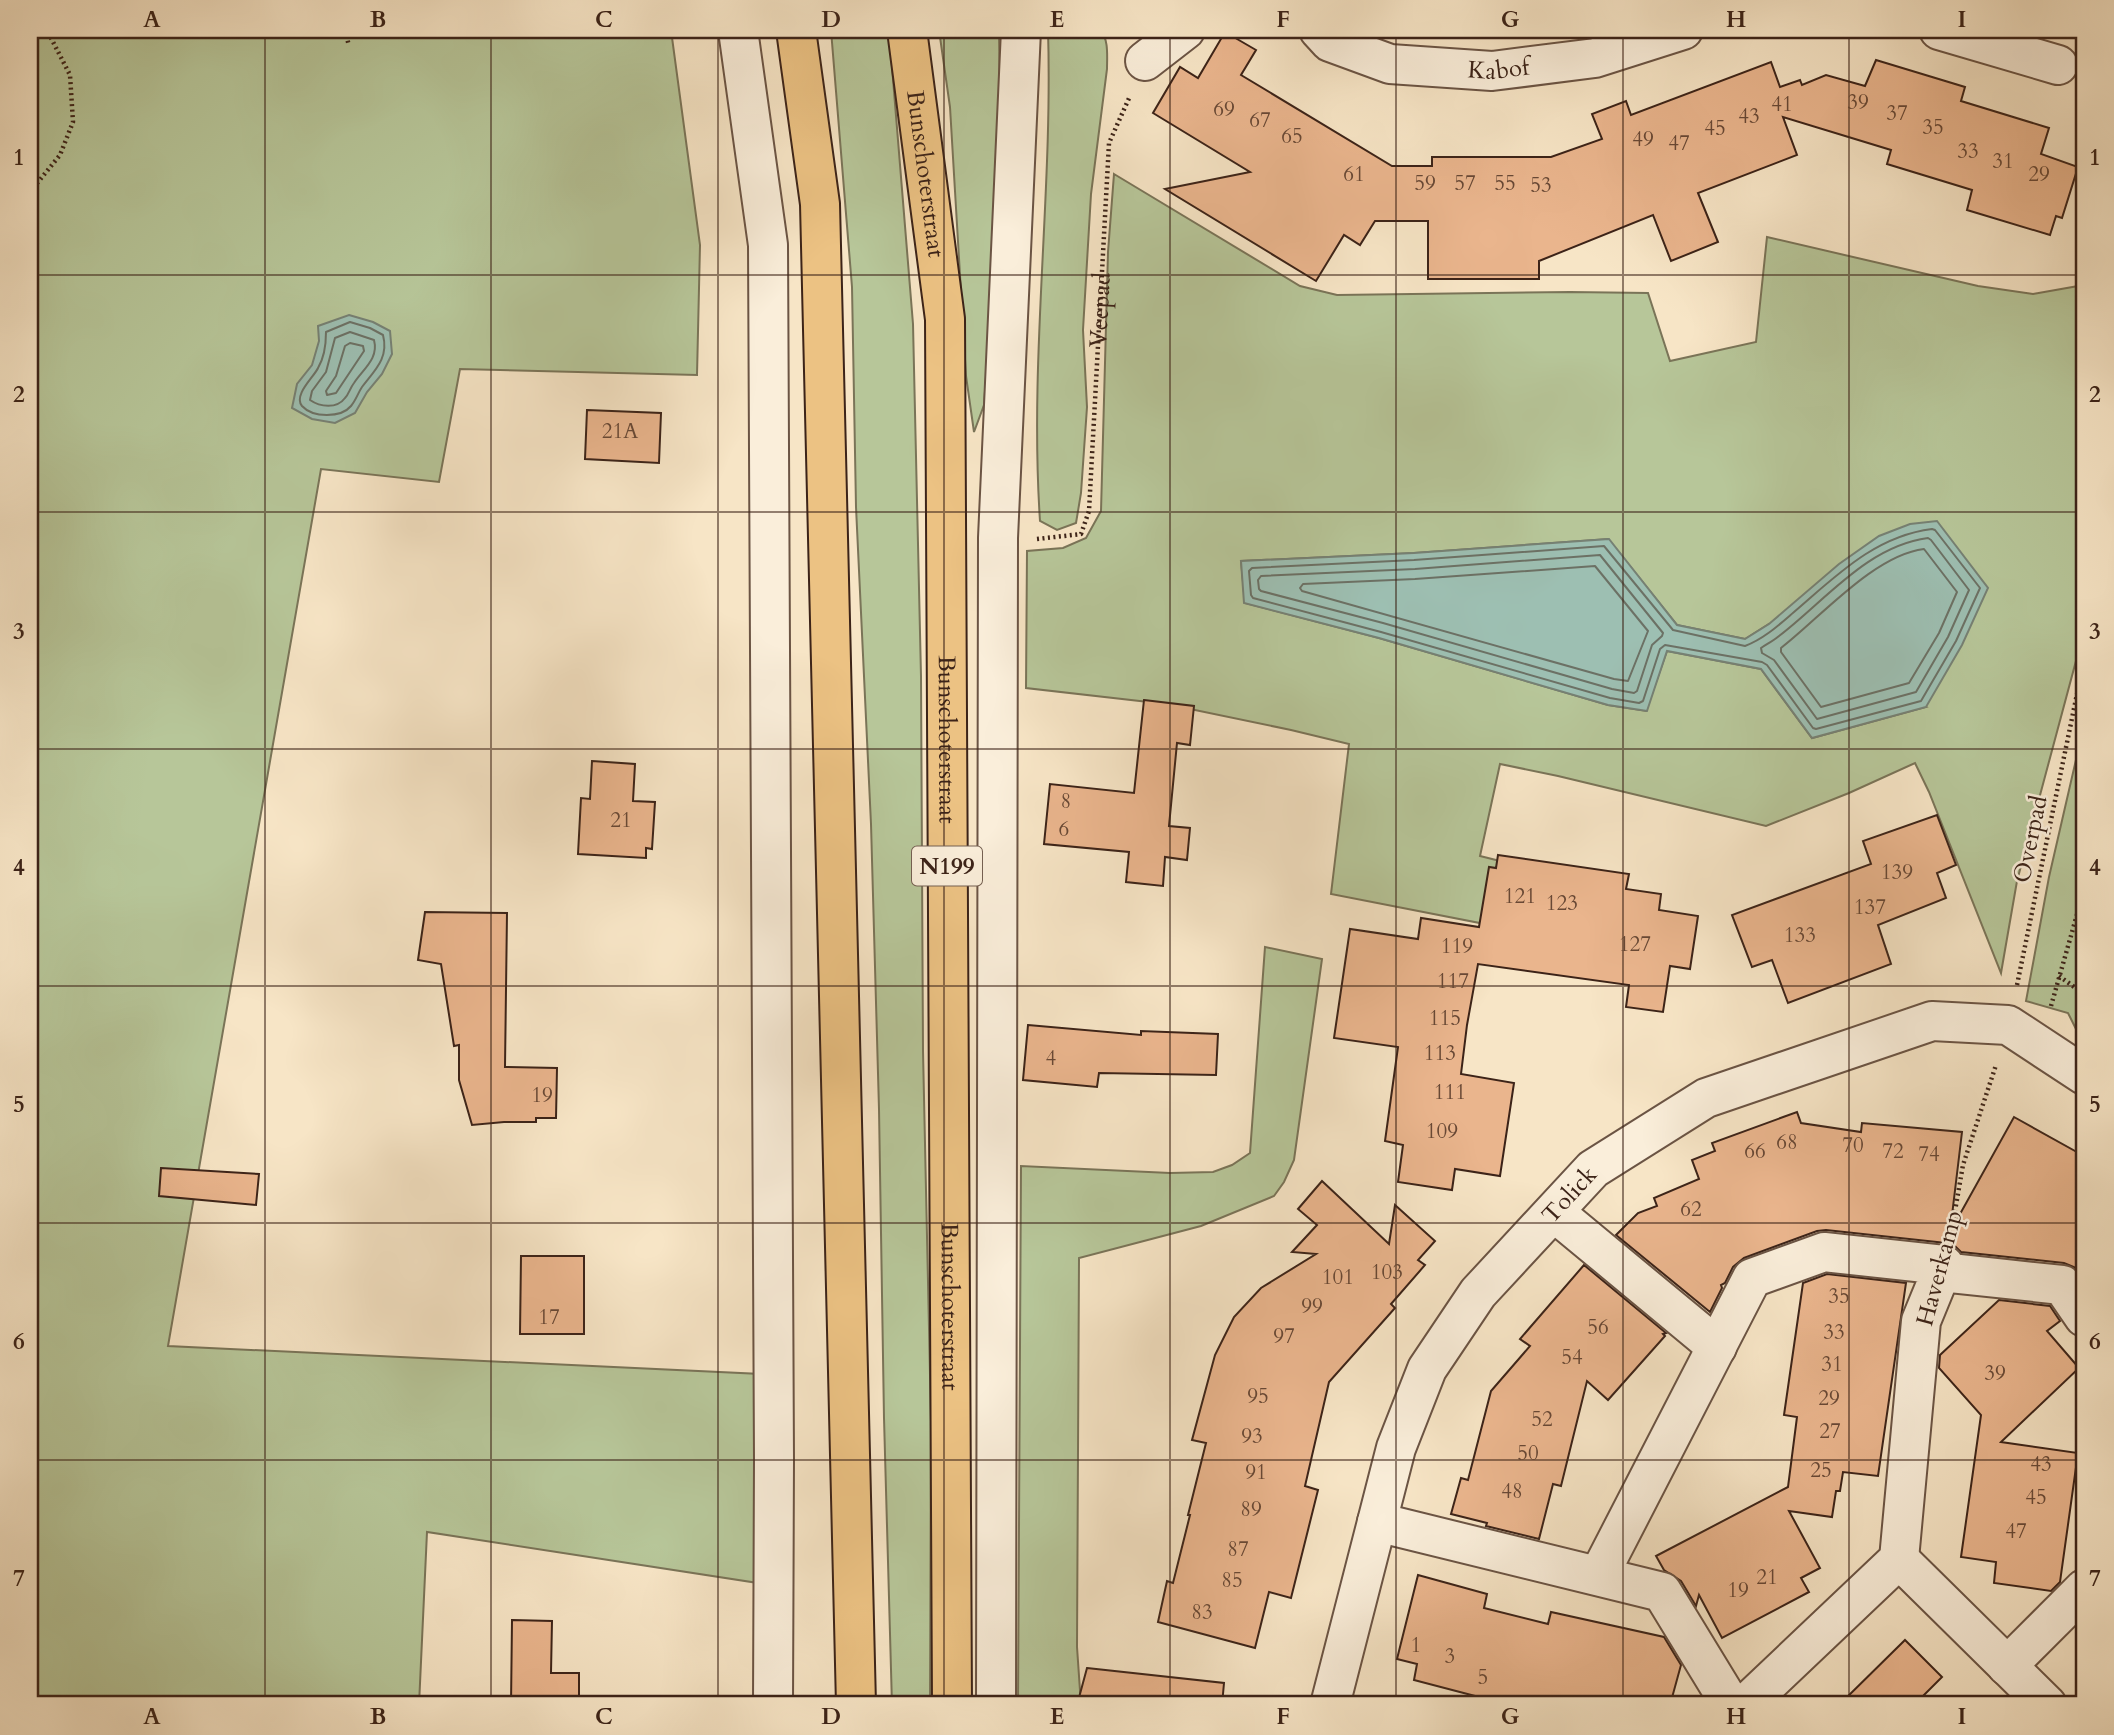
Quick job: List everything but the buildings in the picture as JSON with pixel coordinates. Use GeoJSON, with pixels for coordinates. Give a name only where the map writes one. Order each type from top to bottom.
{"type":"FeatureCollection","features":[{"type":"Feature","properties":{"kind":"main road"},"geometry":{"type":"LineString","coordinates":[[796,30],[820,204],[856,1705]]}},
{"type":"Feature","properties":{"kind":"main road","name":"Bunschoterstraat"},"geometry":{"type":"LineString","coordinates":[[907,30],[944,319],[952,1705]]}},
{"type":"Feature","properties":{"kind":"street"},"geometry":{"type":"LineString","coordinates":[[738,30],[768,245],[773,1705]]}},
{"type":"Feature","properties":{"kind":"street","name":"Bunschoterstraat"},"geometry":{"type":"LineString","coordinates":[[996,1705],[998,538],[1021,30]]}},
{"type":"Feature","properties":{"kind":"street"},"geometry":{"type":"LineString","coordinates":[[1145,61],[1185,30]]}},
{"type":"Feature","properties":{"kind":"street","name":"Kabof"},"geometry":{"type":"LineString","coordinates":[[1319,30],[1330,42],[1390,64],[1492,71],[1595,58],[1683,30]]}},
{"type":"Feature","properties":{"kind":"street"},"geometry":{"type":"LineString","coordinates":[[1939,30],[2058,65]]}},
{"type":"Feature","properties":{"kind":"street","name":"Tolick"},"geometry":{"type":"LineString","coordinates":[[1338,1702],[1396,1448],[1427,1369],[1478,1293],[1593,1169],[1706,1098],[1932,1021],[2024,1035],[2084,1075]]}},
{"type":"Feature","properties":{"kind":"street"},"geometry":{"type":"LineString","coordinates":[[1554,1212],[1717,1347]]}},
{"type":"Feature","properties":{"kind":"street"},"geometry":{"type":"LineString","coordinates":[[1598,1575],[1752,1278],[1824,1252],[2062,1285],[2084,1317]]}},
{"type":"Feature","properties":{"kind":"street","name":"Haverkamp"},"geometry":{"type":"LineString","coordinates":[[1899,1559],[1921,1321],[1943,1268]]}},
{"type":"Feature","properties":{"kind":"street"},"geometry":{"type":"LineString","coordinates":[[1377,1522],[1662,1592],[1731,1705]]}},
{"type":"Feature","properties":{"kind":"street"},"geometry":{"type":"LineString","coordinates":[[1745,1705],[1899,1559],[2047,1705]]}},
{"type":"Feature","properties":{"kind":"street"},"geometry":{"type":"LineString","coordinates":[[2007,1666],[2084,1589]]}},
{"type":"Feature","properties":{"kind":"path"},"geometry":{"type":"LineString","coordinates":[[30,192],[60,155],[73,122],[70,75],[51,38],[50,30]]}},
{"type":"Feature","properties":{"kind":"path"},"geometry":{"type":"LineString","coordinates":[[345,30],[349,46]]}},
{"type":"Feature","properties":{"kind":"path","name":"Veepad"},"geometry":{"type":"LineString","coordinates":[[998,538],[1030,540],[1081,534],[1089,511],[1109,143],[1145,61]]}},
{"type":"Feature","properties":{"kind":"path","name":"Overpad"},"geometry":{"type":"LineString","coordinates":[[2024,1035],[2084,660]]}},
{"type":"Feature","properties":{"kind":"path"},"geometry":{"type":"LineString","coordinates":[[2024,1035],[2059,976],[2084,890]]}},
{"type":"Feature","properties":{"kind":"path"},"geometry":{"type":"LineString","coordinates":[[2059,976],[2084,994]]}},
{"type":"Feature","properties":{"kind":"path","name":"Haverkamp"},"geometry":{"type":"LineString","coordinates":[[1943,1268],[1963,1165],[2024,1035]]}},
{"type":"Feature","properties":{"kind":"green space"},"geometry":{"type":"Polygon","coordinates":[[[30,30],[671,30],[700,245],[697,375],[460,369],[439,482],[321,469],[168,1346],[761,1374],[758,1583],[427,1532],[419,1705],[30,1705],[30,30]]]}},
{"type":"Feature","properties":{"kind":"green space"},"geometry":{"type":"Polygon","coordinates":[[[831,30],[889,30],[913,324],[921,676],[923,1051],[931,1421],[930,1705],[892,1705],[871,824],[856,507],[852,287],[831,30]]]}},
{"type":"Feature","properties":{"kind":"green space"},"geometry":{"type":"Polygon","coordinates":[[[939,30],[999,30],[1000,114],[994,266],[984,405],[974,432],[966,376],[950,107],[939,30]]]}},
{"type":"Feature","properties":{"kind":"green space"},"geometry":{"type":"Polygon","coordinates":[[[1048,30],[1100,30],[1105,38],[1107,53],[1091,194],[1083,330],[1087,407],[1081,493],[1076,523],[1057,530],[1040,521],[1037,460],[1049,91],[1048,30]]]}},
{"type":"Feature","properties":{"kind":"green space"},"geometry":{"type":"Polygon","coordinates":[[[1114,174],[1300,286],[1337,295],[1648,293],[1670,361],[1756,342],[1767,237],[1978,286],[2033,294],[2078,286],[2084,280],[2084,631],[2017,881],[2001,973],[1915,763],[1766,826],[1500,764],[1480,856],[1508,863],[1485,924],[1331,894],[1349,744],[1166,704],[1026,688],[1027,551],[1063,548],[1086,538],[1101,511],[1108,252],[1114,174]],[[1608,539],[1414,553],[1241,561],[1245,603],[1379,638],[1608,705],[1646,711],[1667,651],[1761,669],[1812,738],[1926,707],[1769,624],[1745,639],[1677,625],[1608,539]]]}},
{"type":"Feature","properties":{"kind":"green space"},"geometry":{"type":"Polygon","coordinates":[[[2084,725],[2084,1036],[2077,1031],[2068,1013],[2026,1001],[2049,877],[2084,725]]]}},
{"type":"Feature","properties":{"kind":"green space"},"geometry":{"type":"Polygon","coordinates":[[[1265,947],[1322,959],[1294,1160],[1274,1196],[1201,1226],[1079,1258],[1077,1647],[1081,1705],[1018,1705],[1021,1166],[1170,1173],[1213,1172],[1232,1165],[1250,1153],[1265,947]]]}},
{"type":"Feature","properties":{"kind":"water"},"geometry":{"type":"Polygon","coordinates":[[[349,315],[373,322],[390,331],[392,354],[382,374],[355,413],[335,423],[312,419],[292,408],[297,384],[312,365],[319,341],[318,326],[349,315]]]}},
{"type":"Feature","properties":{"kind":"water"},"geometry":{"type":"Polygon","coordinates":[[[1937,521],[1988,588],[1962,645],[1926,707],[1812,738],[1761,669],[1667,651],[1647,711],[1608,705],[1379,638],[1244,603],[1241,561],[1414,553],[1609,539],[1677,625],[1745,639],[1769,624],[1839,564],[1879,536],[1910,524],[1937,521]]]}}]}
